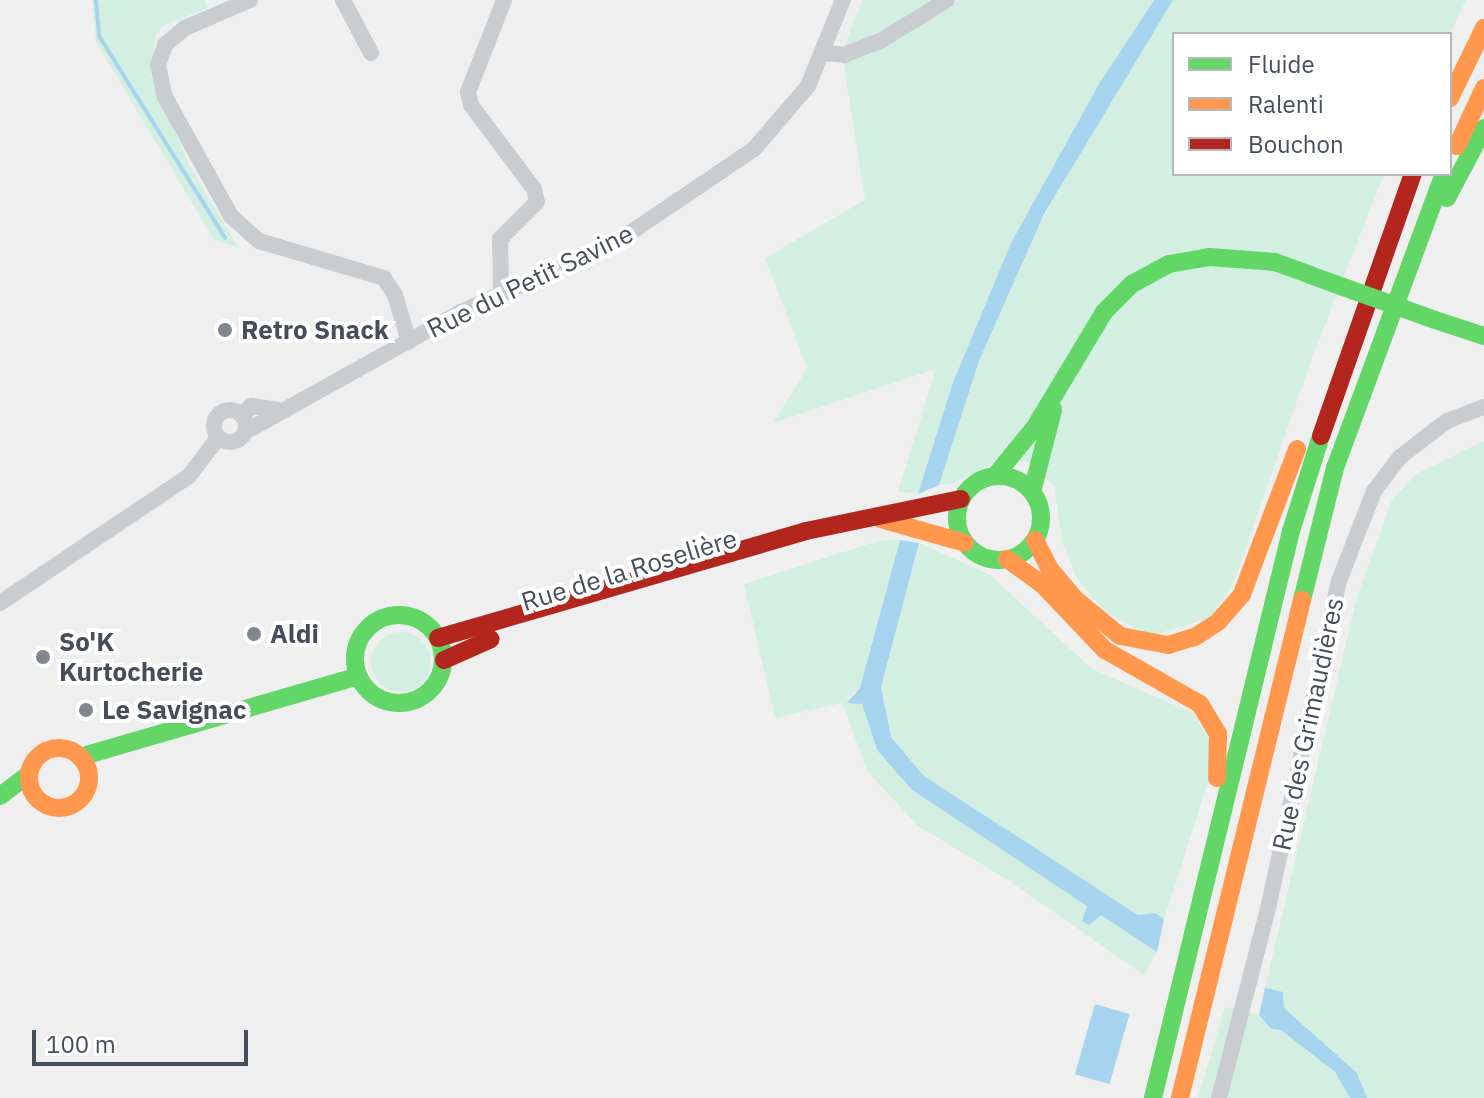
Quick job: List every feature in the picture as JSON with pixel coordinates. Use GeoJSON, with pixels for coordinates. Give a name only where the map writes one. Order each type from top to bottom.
{"type":"FeatureCollection","features":[{"type":"Feature","properties":{"kind":"main road"},"geometry":{"type":"LineString","coordinates":[[1452,94],[1484,28]]}},
{"type":"Feature","properties":{"kind":"main road"},"geometry":{"type":"LineString","coordinates":[[1452,157],[1484,88]]}},
{"type":"Feature","properties":{"kind":"main road"},"geometry":{"type":"LineString","coordinates":[[1419,236],[1434,225],[1484,128]]}},
{"type":"Feature","properties":{"kind":"main road"},"geometry":{"type":"LineString","coordinates":[[1153,1098],[1291,531],[1351,338],[1412,176]]}},
{"type":"Feature","properties":{"kind":"main road"},"geometry":{"type":"LineString","coordinates":[[1180,1098],[1335,468],[1443,176]]}},
{"type":"Feature","properties":{"kind":"main road"},"geometry":{"type":"LineString","coordinates":[[995,476],[1058,390],[1104,312],[1132,284],[1169,264],[1246,257],[1310,275],[1484,336]]}},
{"type":"Feature","properties":{"kind":"main road"},"geometry":{"type":"LineString","coordinates":[[1206,885],[1199,859],[1221,757],[1210,716],[1200,704],[1105,650],[1043,585],[1007,559],[983,557],[965,543],[957,521],[961,499],[981,479],[995,476],[1022,482],[1032,492],[1041,516],[1035,540],[1049,568],[1075,599],[1120,636],[1168,645],[1218,622],[1242,594],[1329,366],[1351,338]]}},
{"type":"Feature","properties":{"kind":"main road"},"geometry":{"type":"LineString","coordinates":[[1032,492],[1058,390]]}},
{"type":"Feature","properties":{"kind":"main road","name":"Rue de la Roselière"},"geometry":{"type":"LineString","coordinates":[[438,638],[806,531],[830,529],[961,499]]}},
{"type":"Feature","properties":{"kind":"main road","name":"Rue de la Roselière"},"geometry":{"type":"LineString","coordinates":[[880,518],[965,543]]}},
{"type":"Feature","properties":{"kind":"main road","name":"Rue de la Roselière"},"geometry":{"type":"LineString","coordinates":[[444,660],[469,646],[808,542],[830,529]]}},
{"type":"Feature","properties":{"kind":"main road"},"geometry":{"type":"LineString","coordinates":[[1007,559],[1035,540]]}},
{"type":"Feature","properties":{"kind":"main road"},"geometry":{"type":"LineString","coordinates":[[411,617],[438,638],[444,660],[432,689],[401,704],[368,692],[358,676],[356,647],[381,619],[411,617]]}},
{"type":"Feature","properties":{"kind":"main road"},"geometry":{"type":"LineString","coordinates":[[84,765],[154,738],[358,676]]}},
{"type":"Feature","properties":{"kind":"main road"},"geometry":{"type":"LineString","coordinates":[[65,749],[84,765],[85,794],[71,806],[54,808],[36,798],[0,798],[29,774],[36,759],[50,750],[65,749]]}},
{"type":"Feature","properties":{"kind":"main road"},"geometry":{"type":"LineString","coordinates":[[29,774],[36,798]]}},
{"type":"Feature","properties":{"kind":"street"},"geometry":{"type":"LineString","coordinates":[[250,0],[174,35],[158,65],[165,97],[216,195],[231,216],[259,241],[384,278],[395,295],[409,342]]}},
{"type":"Feature","properties":{"kind":"street"},"geometry":{"type":"LineString","coordinates":[[343,0],[371,53]]}},
{"type":"Feature","properties":{"kind":"street"},"geometry":{"type":"LineString","coordinates":[[501,295],[500,239],[537,202],[534,189],[471,105],[468,92],[504,0]]}},
{"type":"Feature","properties":{"kind":"street","name":"Rue du Petit Savine"},"geometry":{"type":"LineString","coordinates":[[244,424],[232,410],[220,413],[213,428],[218,438],[234,442],[244,424],[302,403],[409,342],[618,241],[754,149],[787,115],[823,53],[843,0]]}},
{"type":"Feature","properties":{"kind":"street"},"geometry":{"type":"LineString","coordinates":[[823,53],[844,55],[882,40],[947,0]]}},
{"type":"Feature","properties":{"kind":"street","name":"Rue des Grimaudières"},"geometry":{"type":"LineString","coordinates":[[1219,1098],[1269,904],[1339,581],[1374,491],[1400,457],[1447,421],[1484,407]]}},
{"type":"Feature","properties":{"kind":"street","name":"Rue du Petit Savine"},"geometry":{"type":"LineString","coordinates":[[0,603],[189,476],[218,438]]}},
{"type":"Feature","properties":{"kind":"green space"},"geometry":{"type":"Polygon","coordinates":[[[92,0],[205,0],[207,8],[163,26],[155,36],[151,75],[190,167],[239,248],[214,240],[96,42],[92,0]]]}},
{"type":"Feature","properties":{"kind":"green space"},"geometry":{"type":"Polygon","coordinates":[[[862,0],[942,0],[947,8],[961,0],[1154,0],[1099,84],[1011,243],[952,385],[918,494],[898,491],[936,369],[773,423],[807,368],[765,258],[865,200],[842,53],[862,0]]]}},
{"type":"Feature","properties":{"kind":"green space"},"geometry":{"type":"Polygon","coordinates":[[[1173,0],[1466,0],[1451,32],[1172,32],[1172,176],[1383,176],[1312,358],[1233,585],[1210,618],[1150,636],[1106,612],[1076,577],[1062,541],[1054,485],[1028,462],[999,460],[954,483],[939,485],[979,361],[1036,231],[1098,119],[1173,0]]]}},
{"type":"Feature","properties":{"kind":"green space"},"geometry":{"type":"Polygon","coordinates":[[[1484,441],[1484,1098],[1367,1098],[1357,1073],[1284,1008],[1284,995],[1265,988],[1357,597],[1392,500],[1416,474],[1484,441]]]}},
{"type":"Feature","properties":{"kind":"green space"},"geometry":{"type":"Polygon","coordinates":[[[900,540],[860,688],[846,698],[862,704],[877,750],[912,790],[1087,906],[1082,921],[1089,925],[1101,915],[1157,952],[1144,975],[1008,880],[918,826],[868,772],[842,703],[775,718],[744,584],[878,541],[900,540]]]}},
{"type":"Feature","properties":{"kind":"green space"},"geometry":{"type":"Polygon","coordinates":[[[919,543],[990,575],[1092,669],[1193,713],[1211,743],[1209,779],[1164,919],[1155,913],[1138,915],[924,776],[891,737],[881,687],[919,543]]]}},
{"type":"Feature","properties":{"kind":"green space"},"geometry":{"type":"Polygon","coordinates":[[[401,632],[413,634],[422,641],[429,650],[429,674],[422,683],[413,690],[401,692],[389,690],[380,683],[373,674],[371,662],[373,650],[380,641],[389,634],[401,632]]]}},
{"type":"Feature","properties":{"kind":"green space"},"geometry":{"type":"Polygon","coordinates":[[[1225,1007],[1259,1015],[1271,1029],[1281,1030],[1306,1047],[1342,1080],[1350,1098],[1198,1098],[1225,1007]]]}},
{"type":"Feature","properties":{"kind":"water"},"geometry":{"type":"Polygon","coordinates":[[[1154,0],[1173,0],[1044,214],[979,361],[939,485],[918,494],[952,385],[1011,243],[1099,84],[1154,0]]]}},
{"type":"Feature","properties":{"kind":"water"},"geometry":{"type":"Polygon","coordinates":[[[900,540],[919,543],[881,687],[891,737],[924,776],[1138,915],[1155,913],[1164,919],[1157,952],[1101,915],[1089,925],[1082,921],[1087,906],[912,790],[877,750],[862,704],[847,703],[860,688],[900,540]]]}},
{"type":"Feature","properties":{"kind":"water"},"geometry":{"type":"Polygon","coordinates":[[[1265,988],[1283,992],[1284,1008],[1357,1073],[1367,1098],[1350,1098],[1335,1072],[1281,1030],[1271,1029],[1259,1015],[1265,988]]]}},
{"type":"Feature","properties":{"kind":"water"},"geometry":{"type":"Polygon","coordinates":[[[1095,1004],[1130,1014],[1109,1084],[1075,1074],[1095,1004]]]}},
{"type":"Feature","properties":{"kind":"waterway"},"geometry":{"type":"LineString","coordinates":[[96,0],[99,36],[225,238]]}},
{"type":"Feature","properties":{"kind":"traffic: fast"},"geometry":{"type":"LineString","coordinates":[[1447,198],[1484,128]]}},
{"type":"Feature","properties":{"kind":"traffic: fast"},"geometry":{"type":"LineString","coordinates":[[1302,600],[1335,468],[1443,176]]}},
{"type":"Feature","properties":{"kind":"traffic: fast"},"geometry":{"type":"LineString","coordinates":[[995,476],[1035,427],[1104,312],[1132,284],[1169,264],[1210,257],[1275,262],[1310,275]]}},
{"type":"Feature","properties":{"kind":"traffic: fast"},"geometry":{"type":"LineString","coordinates":[[1310,275],[1435,320]]}},
{"type":"Feature","properties":{"kind":"traffic: fast"},"geometry":{"type":"LineString","coordinates":[[1435,320],[1484,336]]}},
{"type":"Feature","properties":{"kind":"traffic: fast"},"geometry":{"type":"LineString","coordinates":[[1032,492],[1053,410]]}},
{"type":"Feature","properties":{"kind":"traffic: fast"},"geometry":{"type":"LineString","coordinates":[[1153,1098],[1291,531],[1321,436]]}},
{"type":"Feature","properties":{"kind":"traffic: fast"},"geometry":{"type":"LineString","coordinates":[[999,476],[1015,479],[1029,488],[1038,502],[1041,518],[1038,534],[1029,548],[1015,557],[999,560],[983,557],[969,548],[960,534],[957,518],[960,502],[969,488],[983,479],[999,476]]}},
{"type":"Feature","properties":{"kind":"traffic: fast"},"geometry":{"type":"LineString","coordinates":[[399,615],[416,618],[430,628],[440,642],[443,659],[440,676],[430,690],[416,700],[399,703],[382,700],[368,690],[358,676],[355,659],[358,642],[368,628],[382,618],[399,615]]}},
{"type":"Feature","properties":{"kind":"traffic: fast"},"geometry":{"type":"LineString","coordinates":[[80,757],[358,676]]}},
{"type":"Feature","properties":{"kind":"traffic: fast"},"geometry":{"type":"LineString","coordinates":[[0,796],[29,774]]}},
{"type":"Feature","properties":{"kind":"traffic: slow"},"geometry":{"type":"LineString","coordinates":[[1452,94],[1484,28]]}},
{"type":"Feature","properties":{"kind":"traffic: slow"},"geometry":{"type":"LineString","coordinates":[[1457,146],[1484,88]]}},
{"type":"Feature","properties":{"kind":"traffic: slow"},"geometry":{"type":"LineString","coordinates":[[1035,540],[1049,568],[1075,599],[1120,636],[1168,645],[1195,637],[1218,622],[1242,594],[1297,449]]}},
{"type":"Feature","properties":{"kind":"traffic: slow"},"geometry":{"type":"LineString","coordinates":[[881,519],[965,543]]}},
{"type":"Feature","properties":{"kind":"traffic: slow"},"geometry":{"type":"LineString","coordinates":[[1007,559],[1043,585],[1105,650],[1200,704],[1218,734],[1217,778]]}},
{"type":"Feature","properties":{"kind":"traffic: slow"},"geometry":{"type":"LineString","coordinates":[[1180,1098],[1302,600]]}},
{"type":"Feature","properties":{"kind":"traffic: slow"},"geometry":{"type":"LineString","coordinates":[[59,748],[80,757],[89,778],[80,799],[59,808],[38,799],[29,778],[38,757],[59,748]]}},
{"type":"Feature","properties":{"kind":"traffic: jam"},"geometry":{"type":"LineString","coordinates":[[1321,436],[1412,176]]}},
{"type":"Feature","properties":{"kind":"traffic: jam"},"geometry":{"type":"LineString","coordinates":[[438,638],[806,531],[961,499]]}},
{"type":"Feature","properties":{"kind":"traffic: jam"},"geometry":{"type":"LineString","coordinates":[[444,660],[491,639]]}},
{"type":"Feature","properties":{"kind":"place","name":"Retro Snack"},"geometry":{"type":"Point","coordinates":[225,330]}},
{"type":"Feature","properties":{"kind":"place","name":"Aldi"},"geometry":{"type":"Point","coordinates":[254,634]}},
{"type":"Feature","properties":{"kind":"place","name":"So'K Kurtocherie"},"geometry":{"type":"Point","coordinates":[43,657]}},
{"type":"Feature","properties":{"kind":"place","name":"Le Savignac"},"geometry":{"type":"Point","coordinates":[86,710]}}]}
